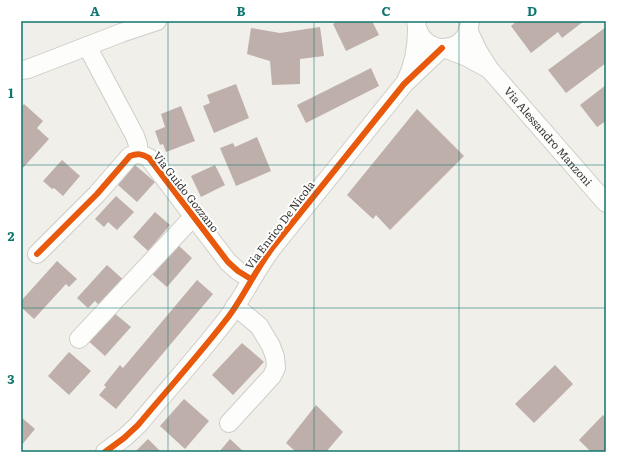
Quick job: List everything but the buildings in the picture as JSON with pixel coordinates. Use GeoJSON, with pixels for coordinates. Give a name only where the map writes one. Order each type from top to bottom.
{"type":"FeatureCollection","features":[{"type":"Feature","properties":{"kind":"street"},"geometry":{"type":"LineString","coordinates":[[21,70],[28,69],[157,21]]}},
{"type":"Feature","properties":{"kind":"street","name":"Via Alessandro Manzoni"},"geometry":{"type":"LineString","coordinates":[[417,25],[420,36],[426,42],[433,46],[467,57],[490,70]]}},
{"type":"Feature","properties":{"kind":"street","name":"Via Enrico De Nicola"},"geometry":{"type":"LineString","coordinates":[[404,84],[409,74],[414,57],[417,25]]}},
{"type":"Feature","properties":{"kind":"street","name":"Via Alessandro Manzoni"},"geometry":{"type":"LineString","coordinates":[[469,25],[478,51],[490,70],[606,203]]}},
{"type":"Feature","properties":{"kind":"street","name":"Via Enrico De Nicola"},"geometry":{"type":"LineString","coordinates":[[105,452],[138,425],[217,331],[273,247],[404,84],[443,48],[458,44],[464,38],[469,25]]}},
{"type":"Feature","properties":{"kind":"street","name":"Via Guido Gozzano"},"geometry":{"type":"LineString","coordinates":[[87,46],[135,136],[138,145],[138,154]]}},
{"type":"Feature","properties":{"kind":"street","name":"Via Guido Gozzano"},"geometry":{"type":"LineString","coordinates":[[37,254],[97,194],[130,156],[142,154],[149,158],[231,265],[251,279]]}},
{"type":"Feature","properties":{"kind":"street"},"geometry":{"type":"LineString","coordinates":[[79,339],[193,217]]}},
{"type":"Feature","properties":{"kind":"street"},"geometry":{"type":"LineString","coordinates":[[229,423],[272,376],[276,368],[275,357],[271,346],[259,326],[235,306]]}},
{"type":"Feature","properties":{"kind":"cycle path"},"geometry":{"type":"LineString","coordinates":[[105,452],[138,425],[195,358],[229,316],[273,247],[404,84],[442,48]]}},
{"type":"Feature","properties":{"kind":"cycle path"},"geometry":{"type":"LineString","coordinates":[[37,254],[97,194],[130,156],[140,154],[149,158],[228,262],[238,271],[251,279]]}}]}
